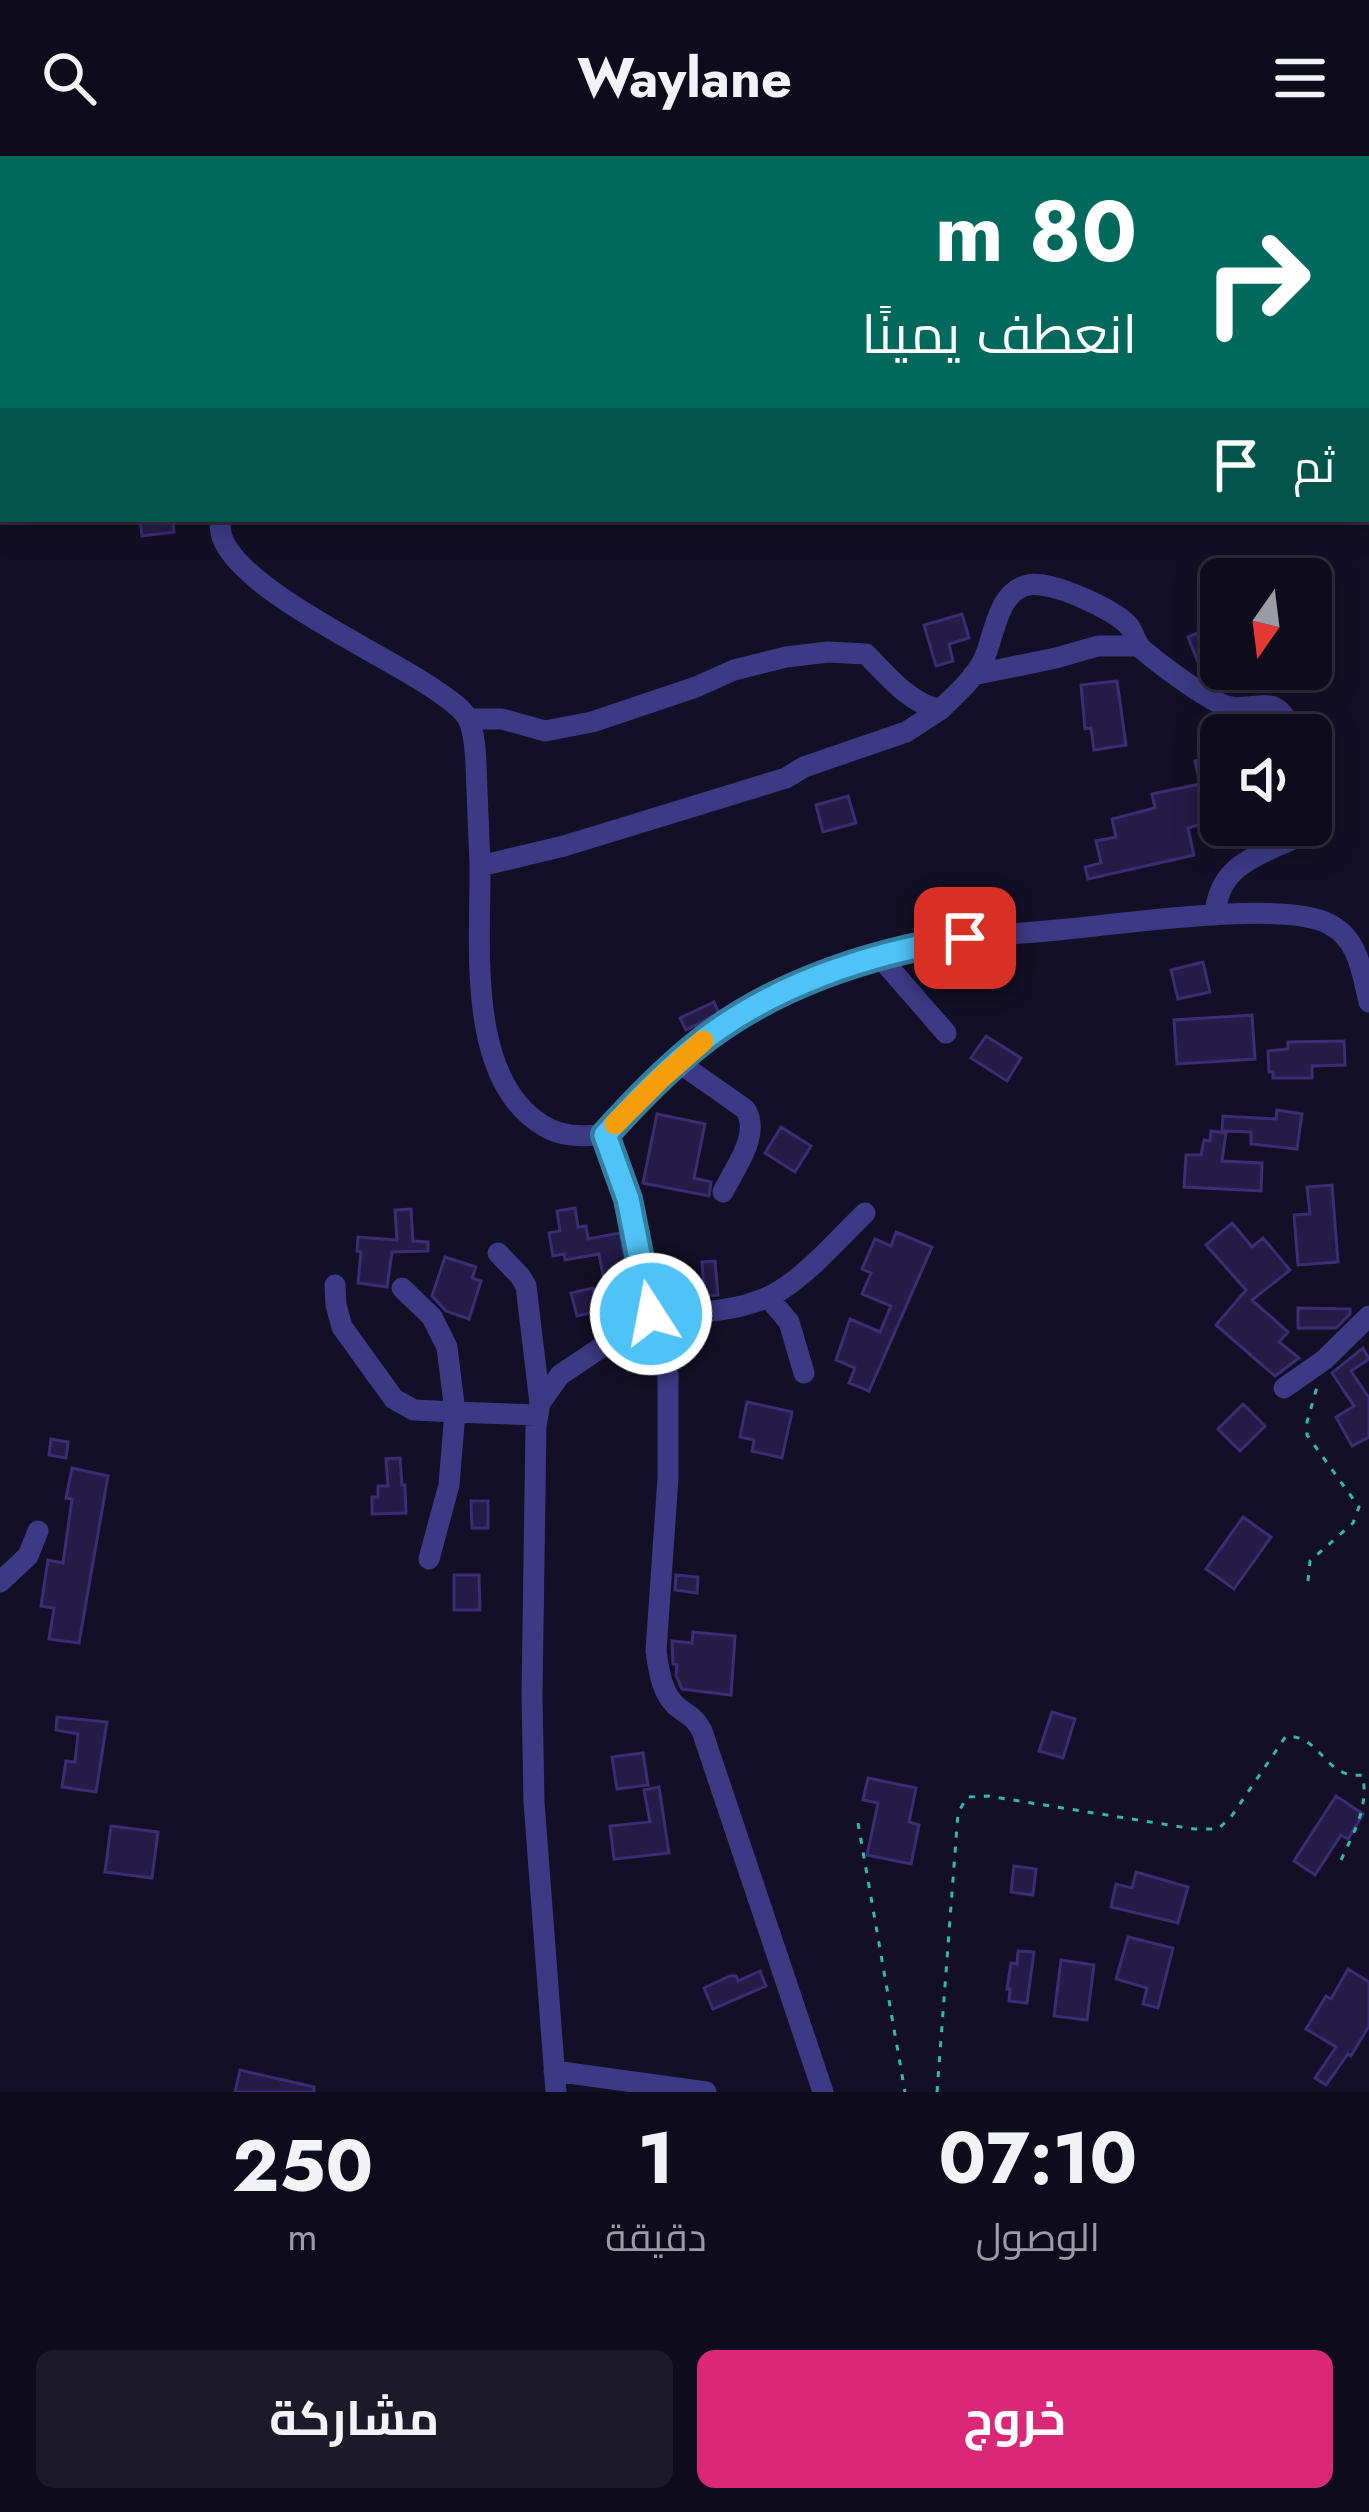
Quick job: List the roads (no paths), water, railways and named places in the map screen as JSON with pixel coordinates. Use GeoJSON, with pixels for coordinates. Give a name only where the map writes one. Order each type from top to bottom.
{"type":"FeatureCollection","features":[{"type":"Feature","properties":{"kind":"street"},"geometry":{"type":"LineString","coordinates":[[220,522],[222,537],[254,579],[412,674],[468,719],[475,758],[480,866],[480,992],[504,1085],[523,1111],[547,1129],[576,1137],[605,1135],[678,1062],[729,1023],[786,991],[908,946],[1216,915],[1302,914],[1330,924],[1350,941],[1369,1002]]}},
{"type":"Feature","properties":{"kind":"street"},"geometry":{"type":"LineString","coordinates":[[480,866],[564,846],[786,778],[804,766],[906,732],[940,710],[973,675],[985,658],[1007,599],[1029,585],[1059,588],[1111,613],[1129,626],[1138,646],[1224,706],[1272,705],[1286,714]]}},
{"type":"Feature","properties":{"kind":"street"},"geometry":{"type":"LineString","coordinates":[[973,675],[1098,646],[1138,646]]}},
{"type":"Feature","properties":{"kind":"street"},"geometry":{"type":"LineString","coordinates":[[468,719],[502,718],[545,731],[654,702],[734,670],[828,652],[866,655],[906,694],[940,710]]}},
{"type":"Feature","properties":{"kind":"street"},"geometry":{"type":"LineString","coordinates":[[1216,915],[1216,896],[1229,873],[1276,846]]}},
{"type":"Feature","properties":{"kind":"street"},"geometry":{"type":"LineString","coordinates":[[879,956],[946,1033]]}},
{"type":"Feature","properties":{"kind":"street"},"geometry":{"type":"LineString","coordinates":[[678,1062],[751,1117],[750,1137],[723,1192]]}},
{"type":"Feature","properties":{"kind":"street"},"geometry":{"type":"LineString","coordinates":[[605,1135],[628,1199],[651,1314]]}},
{"type":"Feature","properties":{"kind":"street"},"geometry":{"type":"LineString","coordinates":[[539,1409],[560,1375],[651,1314],[708,1311],[769,1297],[792,1282],[866,1213]]}},
{"type":"Feature","properties":{"kind":"street"},"geometry":{"type":"LineString","coordinates":[[498,1253],[526,1286],[539,1409],[534,1780],[555,2081],[706,2092]]}},
{"type":"Feature","properties":{"kind":"street"},"geometry":{"type":"LineString","coordinates":[[335,1286],[342,1327],[394,1400],[414,1410],[539,1409]]}},
{"type":"Feature","properties":{"kind":"street"},"geometry":{"type":"LineString","coordinates":[[402,1288],[432,1317],[447,1347],[455,1412],[449,1485],[429,1559]]}},
{"type":"Feature","properties":{"kind":"street"},"geometry":{"type":"LineString","coordinates":[[769,1297],[789,1322],[804,1373]]}},
{"type":"Feature","properties":{"kind":"street"},"geometry":{"type":"LineString","coordinates":[[1284,1388],[1324,1360],[1369,1316]]}},
{"type":"Feature","properties":{"kind":"street"},"geometry":{"type":"LineString","coordinates":[[622,1333],[657,1353],[668,1375],[668,1478],[656,1651],[660,1678],[669,1698],[694,1716],[702,1731],[823,2092]]}},
{"type":"Feature","properties":{"kind":"street"},"geometry":{"type":"LineString","coordinates":[[0,1582],[28,1556],[38,1531]]}}]}
